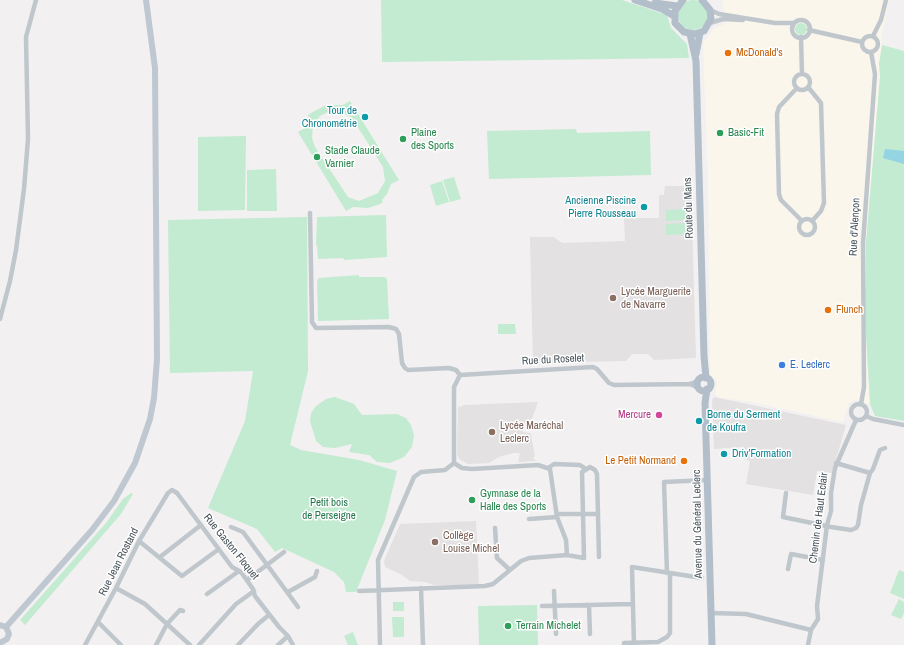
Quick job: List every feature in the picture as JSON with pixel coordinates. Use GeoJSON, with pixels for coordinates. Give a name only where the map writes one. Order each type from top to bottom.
{"type":"FeatureCollection","features":[{"type":"Feature","properties":{"kind":"main road"},"geometry":{"type":"LineString","coordinates":[[0,643],[7,640],[9,634],[3,626],[92,530],[114,500],[135,463],[150,419],[154,398],[157,358],[155,68],[146,0]]}},
{"type":"Feature","properties":{"kind":"main road"},"geometry":{"type":"LineString","coordinates":[[635,0],[662,8],[674,16]]}},
{"type":"Feature","properties":{"kind":"main road"},"geometry":{"type":"LineString","coordinates":[[643,0],[677,6]]}},
{"type":"Feature","properties":{"kind":"main road"},"geometry":{"type":"LineString","coordinates":[[683,0],[677,6],[674,16],[678,28],[690,34],[700,33],[710,23],[710,10],[702,0]]}},
{"type":"Feature","properties":{"kind":"main road","name":"Route du Mans"},"geometry":{"type":"LineString","coordinates":[[695,59],[700,33]]}},
{"type":"Feature","properties":{"kind":"main road","name":"Route du Mans"},"geometry":{"type":"LineString","coordinates":[[690,34],[695,59],[704,356],[702,384]]}},
{"type":"Feature","properties":{"kind":"main road","name":"Avenue du Général Leclerc"},"geometry":{"type":"LineString","coordinates":[[702,384],[705,403],[708,480],[712,645]]}},
{"type":"Feature","properties":{"kind":"main road"},"geometry":{"type":"LineString","coordinates":[[7,640],[13,645]]}},
{"type":"Feature","properties":{"kind":"street"},"geometry":{"type":"LineString","coordinates":[[0,319],[12,273],[24,189],[28,139],[26,37],[36,0]]}},
{"type":"Feature","properties":{"kind":"street"},"geometry":{"type":"LineString","coordinates":[[873,36],[881,20],[886,0]]}},
{"type":"Feature","properties":{"kind":"street"},"geometry":{"type":"LineString","coordinates":[[710,10],[720,14],[781,24],[793,23],[797,20],[804,21],[808,24],[809,30],[807,35],[801,37],[796,36],[792,31],[781,24]]}},
{"type":"Feature","properties":{"kind":"street"},"geometry":{"type":"LineString","coordinates":[[710,23],[723,19],[758,20]]}},
{"type":"Feature","properties":{"kind":"street"},"geometry":{"type":"LineString","coordinates":[[792,31],[793,23]]}},
{"type":"Feature","properties":{"kind":"street"},"geometry":{"type":"LineString","coordinates":[[809,30],[862,42]]}},
{"type":"Feature","properties":{"kind":"street"},"geometry":{"type":"LineString","coordinates":[[867,36],[873,36],[877,40],[878,45],[876,50],[872,52],[865,50],[862,42],[867,36]]}},
{"type":"Feature","properties":{"kind":"street"},"geometry":{"type":"LineString","coordinates":[[801,37],[802,74]]}},
{"type":"Feature","properties":{"kind":"street","name":"Rue d'Alençon"},"geometry":{"type":"LineString","coordinates":[[861,404],[864,387],[863,243],[875,74],[872,52]]}},
{"type":"Feature","properties":{"kind":"street"},"geometry":{"type":"LineString","coordinates":[[802,74],[809,79],[808,87],[821,103],[824,203],[821,211],[812,221]]}},
{"type":"Feature","properties":{"kind":"street"},"geometry":{"type":"LineString","coordinates":[[797,88],[795,80],[798,75],[802,74]]}},
{"type":"Feature","properties":{"kind":"street"},"geometry":{"type":"LineString","coordinates":[[797,88],[803,90],[808,87]]}},
{"type":"Feature","properties":{"kind":"street"},"geometry":{"type":"LineString","coordinates":[[797,88],[779,107],[777,114],[779,194],[781,200],[802,221]]}},
{"type":"Feature","properties":{"kind":"street"},"geometry":{"type":"LineString","coordinates":[[310,213],[312,322],[316,328],[389,327],[396,329],[401,338],[402,363],[405,368],[408,370],[449,368],[456,370],[460,375],[454,387],[454,463],[446,470],[416,474],[411,482],[378,560],[377,590],[380,645]]}},
{"type":"Feature","properties":{"kind":"street"},"geometry":{"type":"LineString","coordinates":[[807,219],[812,221],[815,226],[814,230],[808,235],[800,231],[799,227],[802,221],[807,219]]}},
{"type":"Feature","properties":{"kind":"street","name":"Rue du Roselet"},"geometry":{"type":"LineString","coordinates":[[460,375],[593,367],[603,375],[609,383],[614,385],[702,384]]}},
{"type":"Feature","properties":{"kind":"street"},"geometry":{"type":"LineString","coordinates":[[856,404],[861,404],[867,409],[866,416],[861,420],[856,420],[852,417],[851,410],[856,404]]}},
{"type":"Feature","properties":{"kind":"street"},"geometry":{"type":"LineString","coordinates":[[866,416],[873,419],[904,425]]}},
{"type":"Feature","properties":{"kind":"street","name":"Chemin de Haut Eclair"},"geometry":{"type":"LineString","coordinates":[[808,645],[812,630],[818,619],[817,606],[827,526],[831,515],[831,493],[836,463],[856,420]]}},
{"type":"Feature","properties":{"kind":"street"},"geometry":{"type":"LineString","coordinates":[[786,493],[783,517],[851,530],[858,525],[861,505],[870,473],[880,450],[884,448]]}},
{"type":"Feature","properties":{"kind":"street"},"geometry":{"type":"LineString","coordinates":[[454,463],[462,468],[472,469],[538,465],[548,468],[551,474],[557,516],[566,540],[567,555]]}},
{"type":"Feature","properties":{"kind":"street"},"geometry":{"type":"LineString","coordinates":[[836,463],[870,473]]}},
{"type":"Feature","properties":{"kind":"street"},"geometry":{"type":"LineString","coordinates":[[548,468],[554,464],[580,465],[595,470],[597,474],[599,558]]}},
{"type":"Feature","properties":{"kind":"street"},"geometry":{"type":"LineString","coordinates":[[360,591],[493,584],[521,561],[529,558],[567,555],[584,558],[582,472],[588,468]]}},
{"type":"Feature","properties":{"kind":"street"},"geometry":{"type":"LineString","coordinates":[[624,645],[624,643],[634,644],[658,642],[667,637],[670,633],[664,482],[708,480]]}},
{"type":"Feature","properties":{"kind":"street","name":"Rue Gaston Floquet"},"geometry":{"type":"LineString","coordinates":[[172,490],[177,493],[232,567],[239,571],[247,580],[254,591],[255,596],[269,615],[288,636],[293,645]]}},
{"type":"Feature","properties":{"kind":"street","name":"Rue Jean Rostand"},"geometry":{"type":"LineString","coordinates":[[85,645],[116,588],[139,541],[168,493],[172,490]]}},
{"type":"Feature","properties":{"kind":"street"},"geometry":{"type":"LineString","coordinates":[[529,519],[597,514]]}},
{"type":"Feature","properties":{"kind":"street"},"geometry":{"type":"LineString","coordinates":[[160,557],[201,525]]}},
{"type":"Feature","properties":{"kind":"street"},"geometry":{"type":"LineString","coordinates":[[231,527],[243,532],[298,607]]}},
{"type":"Feature","properties":{"kind":"street"},"geometry":{"type":"LineString","coordinates":[[495,528],[497,558],[510,570]]}},
{"type":"Feature","properties":{"kind":"street"},"geometry":{"type":"LineString","coordinates":[[139,541],[182,576],[219,549]]}},
{"type":"Feature","properties":{"kind":"street"},"geometry":{"type":"LineString","coordinates":[[247,580],[284,552]]}},
{"type":"Feature","properties":{"kind":"street"},"geometry":{"type":"LineString","coordinates":[[788,569],[791,554],[823,560]]}},
{"type":"Feature","properties":{"kind":"street"},"geometry":{"type":"LineString","coordinates":[[634,644],[632,567],[668,574],[702,578]]}},
{"type":"Feature","properties":{"kind":"street"},"geometry":{"type":"LineString","coordinates":[[207,594],[239,571]]}},
{"type":"Feature","properties":{"kind":"street"},"geometry":{"type":"LineString","coordinates":[[288,592],[315,576],[317,571]]}},
{"type":"Feature","properties":{"kind":"street"},"geometry":{"type":"LineString","coordinates":[[116,588],[145,604],[190,645]]}},
{"type":"Feature","properties":{"kind":"street"},"geometry":{"type":"LineString","coordinates":[[421,588],[423,645]]}},
{"type":"Feature","properties":{"kind":"street"},"geometry":{"type":"LineString","coordinates":[[199,645],[236,604],[254,591]]}},
{"type":"Feature","properties":{"kind":"street"},"geometry":{"type":"LineString","coordinates":[[554,591],[556,634]]}},
{"type":"Feature","properties":{"kind":"street"},"geometry":{"type":"LineString","coordinates":[[542,606],[632,604]]}},
{"type":"Feature","properties":{"kind":"street"},"geometry":{"type":"LineString","coordinates":[[589,605],[590,634]]}},
{"type":"Feature","properties":{"kind":"street"},"geometry":{"type":"LineString","coordinates":[[156,645],[167,624],[180,610],[184,611]]}},
{"type":"Feature","properties":{"kind":"street"},"geometry":{"type":"LineString","coordinates":[[711,613],[746,614],[812,630]]}},
{"type":"Feature","properties":{"kind":"street"},"geometry":{"type":"LineString","coordinates":[[238,645],[269,615]]}},
{"type":"Feature","properties":{"kind":"street"},"geometry":{"type":"LineString","coordinates":[[98,622],[121,645]]}},
{"type":"Feature","properties":{"kind":"street"},"geometry":{"type":"LineString","coordinates":[[278,645],[288,636]]}},
{"type":"Feature","properties":{"kind":"shaded area"},"geometry":{"type":"Polygon","coordinates":[[[722,0],[889,0],[881,38],[882,45],[879,64],[880,76],[865,318],[870,404],[855,400],[849,403],[843,422],[751,402],[721,398],[715,394],[717,381],[710,377],[708,180],[703,44],[714,28],[725,24],[722,0]]]}},
{"type":"Feature","properties":{"kind":"shaded area","name":"Lycée Marguerite de Navarre"},"geometry":{"type":"Polygon","coordinates":[[[665,186],[691,186],[696,358],[654,360],[648,354],[632,354],[626,361],[533,363],[530,237],[554,237],[562,243],[625,241],[624,218],[659,218],[659,195],[664,195],[665,186]]]}},
{"type":"Feature","properties":{"kind":"shaded area"},"geometry":{"type":"Polygon","coordinates":[[[714,397],[846,425],[832,473],[817,471],[813,495],[746,484],[750,461],[741,458],[743,447],[714,449],[712,400],[714,397]]]}},
{"type":"Feature","properties":{"kind":"shaded area","name":"Lycée Maréchal Leclerc"},"geometry":{"type":"Polygon","coordinates":[[[538,402],[529,427],[522,429],[523,432],[530,433],[531,435],[535,456],[533,458],[536,461],[518,462],[520,453],[513,453],[499,457],[489,463],[468,464],[459,459],[457,454],[458,407],[463,405],[538,402]]]}},
{"type":"Feature","properties":{"kind":"shaded area","name":"Collège Louise Michel"},"geometry":{"type":"Polygon","coordinates":[[[476,521],[479,585],[434,585],[425,582],[410,581],[402,575],[385,567],[384,561],[400,524],[476,521]]]}},
{"type":"Feature","properties":{"kind":"green space"},"geometry":{"type":"Polygon","coordinates":[[[381,0],[622,0],[667,15],[671,28],[687,44],[689,58],[382,62],[381,0]]]}},
{"type":"Feature","properties":{"kind":"green space"},"geometry":{"type":"Polygon","coordinates":[[[693,0],[704,4],[708,15],[704,26],[693,30],[682,26],[678,15],[682,4],[693,0]]]}},
{"type":"Feature","properties":{"kind":"green space"},"geometry":{"type":"Polygon","coordinates":[[[801,23],[805,25],[807,29],[805,33],[801,35],[797,33],[795,29],[797,25],[801,23]]]}},
{"type":"Feature","properties":{"kind":"green space"},"geometry":{"type":"Polygon","coordinates":[[[882,45],[904,51],[904,421],[875,416],[870,404],[865,318],[866,242],[880,76],[879,64],[882,45]]]}},
{"type":"Feature","properties":{"kind":"green space","name":"Stade Claude Varnier"},"geometry":{"type":"Polygon","coordinates":[[[350,101],[399,180],[391,184],[387,194],[382,200],[383,202],[380,204],[368,208],[353,207],[346,211],[298,132],[305,128],[309,118],[308,115],[311,113],[326,105],[343,105],[350,101]],[[330,111],[320,116],[313,125],[312,138],[315,147],[348,197],[359,201],[378,193],[385,181],[383,167],[352,118],[342,112],[330,111]]]}},
{"type":"Feature","properties":{"kind":"green space"},"geometry":{"type":"Polygon","coordinates":[[[576,129],[577,133],[650,131],[651,175],[489,179],[487,131],[576,129]]]}},
{"type":"Feature","properties":{"kind":"green space"},"geometry":{"type":"Polygon","coordinates":[[[246,136],[245,210],[198,211],[198,137],[246,136]]]}},
{"type":"Feature","properties":{"kind":"green space"},"geometry":{"type":"Polygon","coordinates":[[[276,169],[277,211],[247,211],[247,170],[276,169]]]}},
{"type":"Feature","properties":{"kind":"green space"},"geometry":{"type":"Polygon","coordinates":[[[454,177],[461,199],[450,202],[443,180],[454,177]]]}},
{"type":"Feature","properties":{"kind":"green space"},"geometry":{"type":"Polygon","coordinates":[[[442,181],[449,202],[436,206],[430,185],[442,181]]]}},
{"type":"Feature","properties":{"kind":"green space"},"geometry":{"type":"Polygon","coordinates":[[[685,209],[685,220],[666,221],[666,210],[685,209]]]}},
{"type":"Feature","properties":{"kind":"green space"},"geometry":{"type":"Polygon","coordinates":[[[386,215],[387,257],[344,260],[343,258],[318,259],[316,245],[317,217],[386,215]]]}},
{"type":"Feature","properties":{"kind":"green space","name":"Petit bois de Perseigne"},"geometry":{"type":"Polygon","coordinates":[[[307,217],[308,371],[290,445],[301,450],[359,460],[397,471],[385,520],[356,592],[346,592],[344,582],[334,572],[282,548],[275,552],[257,529],[208,508],[245,421],[253,371],[170,373],[168,220],[307,217]]]}},
{"type":"Feature","properties":{"kind":"green space"},"geometry":{"type":"Polygon","coordinates":[[[685,223],[686,234],[666,235],[666,224],[685,223]]]}},
{"type":"Feature","properties":{"kind":"green space"},"geometry":{"type":"Polygon","coordinates":[[[359,275],[359,277],[385,277],[387,279],[389,319],[318,321],[317,281],[319,278],[359,275]]]}},
{"type":"Feature","properties":{"kind":"green space"},"geometry":{"type":"Polygon","coordinates":[[[498,324],[515,324],[516,334],[498,334],[498,324]]]}},
{"type":"Feature","properties":{"kind":"green space"},"geometry":{"type":"Polygon","coordinates":[[[335,397],[354,404],[362,415],[397,414],[406,418],[411,425],[414,436],[412,447],[404,457],[390,463],[377,462],[369,455],[349,452],[352,444],[335,448],[323,447],[316,441],[310,421],[311,413],[316,406],[326,399],[335,397]]]}},
{"type":"Feature","properties":{"kind":"green space"},"geometry":{"type":"Polygon","coordinates":[[[131,493],[133,494],[121,514],[25,625],[20,620],[106,523],[123,499],[131,493]]]}},
{"type":"Feature","properties":{"kind":"green space"},"geometry":{"type":"Polygon","coordinates":[[[899,570],[904,572],[904,599],[890,593],[899,570]]]}},
{"type":"Feature","properties":{"kind":"green space"},"geometry":{"type":"Polygon","coordinates":[[[899,599],[904,602],[904,613],[901,619],[891,615],[899,599]]]}},
{"type":"Feature","properties":{"kind":"green space"},"geometry":{"type":"Polygon","coordinates":[[[393,602],[404,602],[404,611],[393,611],[393,602]]]}},
{"type":"Feature","properties":{"kind":"green space","name":"Terrain Michelet"},"geometry":{"type":"Polygon","coordinates":[[[537,605],[538,645],[479,645],[478,606],[537,605]]]}},
{"type":"Feature","properties":{"kind":"green space"},"geometry":{"type":"Polygon","coordinates":[[[392,617],[404,617],[404,637],[393,637],[392,617]]]}},
{"type":"Feature","properties":{"kind":"green space"},"geometry":{"type":"Polygon","coordinates":[[[353,632],[358,645],[348,645],[344,636],[353,632]]]}},
{"type":"Feature","properties":{"kind":"water"},"geometry":{"type":"Polygon","coordinates":[[[885,149],[904,151],[904,164],[883,158],[885,149]]]}},
{"type":"Feature","properties":{"kind":"place","name":"McDonald's"},"geometry":{"type":"Point","coordinates":[728,53]}},
{"type":"Feature","properties":{"kind":"place","name":"Tour de Chronométrie"},"geometry":{"type":"Point","coordinates":[365,117]}},
{"type":"Feature","properties":{"kind":"place","name":"Basic-Fit"},"geometry":{"type":"Point","coordinates":[720,133]}},
{"type":"Feature","properties":{"kind":"place","name":"Plaine des Sports"},"geometry":{"type":"Point","coordinates":[403,139]}},
{"type":"Feature","properties":{"kind":"place","name":"Stade Claude Varnier"},"geometry":{"type":"Point","coordinates":[317,157]}},
{"type":"Feature","properties":{"kind":"place","name":"Ancienne Piscine Pierre Rousseau"},"geometry":{"type":"Point","coordinates":[644,207]}},
{"type":"Feature","properties":{"kind":"place","name":"Lycée Marguerite de Navarre"},"geometry":{"type":"Point","coordinates":[613,298]}},
{"type":"Feature","properties":{"kind":"place","name":"Flunch"},"geometry":{"type":"Point","coordinates":[828,310]}},
{"type":"Feature","properties":{"kind":"place","name":"E. Leclerc"},"geometry":{"type":"Point","coordinates":[782,365]}},
{"type":"Feature","properties":{"kind":"place","name":"Mercure"},"geometry":{"type":"Point","coordinates":[659,415]}},
{"type":"Feature","properties":{"kind":"place","name":"Borne du Serment de Koufra"},"geometry":{"type":"Point","coordinates":[699,421]}},
{"type":"Feature","properties":{"kind":"place","name":"Lycée Maréchal Leclerc"},"geometry":{"type":"Point","coordinates":[492,432]}},
{"type":"Feature","properties":{"kind":"place","name":"Driv’Formation"},"geometry":{"type":"Point","coordinates":[724,454]}},
{"type":"Feature","properties":{"kind":"place","name":"Le Petit Normand"},"geometry":{"type":"Point","coordinates":[684,461]}},
{"type":"Feature","properties":{"kind":"place","name":"Gymnase de la Halle des Sports"},"geometry":{"type":"Point","coordinates":[472,500]}},
{"type":"Feature","properties":{"kind":"place","name":"Collège Louise Michel"},"geometry":{"type":"Point","coordinates":[435,542]}},
{"type":"Feature","properties":{"kind":"place","name":"Terrain Michelet"},"geometry":{"type":"Point","coordinates":[508,626]}}]}
